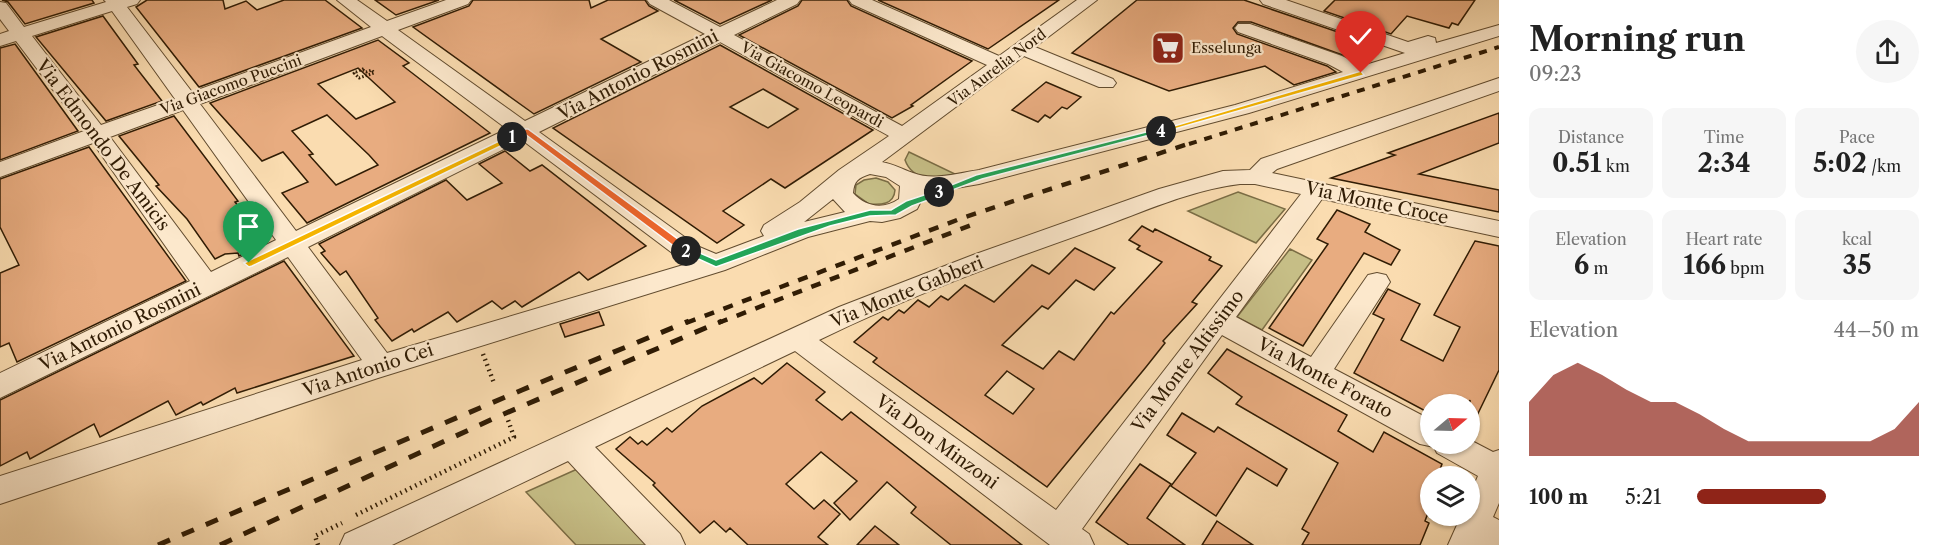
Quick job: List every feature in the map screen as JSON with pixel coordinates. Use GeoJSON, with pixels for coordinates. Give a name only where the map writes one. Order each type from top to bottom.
{"type":"FeatureCollection","features":[{"type":"Feature","properties":{"kind":"street"},"geometry":{"type":"LineString","coordinates":[[346,0],[688,252],[727,260]]}},
{"type":"Feature","properties":{"kind":"street","name":"Via Giacomo Puccini"},"geometry":{"type":"LineString","coordinates":[[0,170],[462,0]]}},
{"type":"Feature","properties":{"kind":"street","name":"Via Giacomo Leopardi"},"geometry":{"type":"LineString","coordinates":[[656,0],[905,136]]}},
{"type":"Feature","properties":{"kind":"street","name":"Via Antonio Rosmini"},"geometry":{"type":"LineString","coordinates":[[0,386],[791,0]]}},
{"type":"Feature","properties":{"kind":"street"},"geometry":{"type":"LineString","coordinates":[[858,0],[1002,64]]}},
{"type":"Feature","properties":{"kind":"street","name":"Via Aurelia Nord"},"geometry":{"type":"LineString","coordinates":[[851,173],[905,136],[1088,0]]}},
{"type":"Feature","properties":{"kind":"street"},"geometry":{"type":"LineString","coordinates":[[1269,0],[1311,6],[1408,48],[1499,18]]}},
{"type":"Feature","properties":{"kind":"street"},"geometry":{"type":"LineString","coordinates":[[10,37],[120,2],[187,102],[375,357]]}},
{"type":"Feature","properties":{"kind":"street","name":"Via Edmondo De Amicis"},"geometry":{"type":"LineString","coordinates":[[0,7],[10,37],[97,134],[206,284]]}},
{"type":"Feature","properties":{"kind":"street"},"geometry":{"type":"LineString","coordinates":[[1244,28],[1335,60],[1361,73]]}},
{"type":"Feature","properties":{"kind":"street"},"geometry":{"type":"LineString","coordinates":[[980,177],[909,204],[893,213],[870,213],[860,210],[845,200],[840,187],[851,173],[875,167],[901,176],[939,184],[980,177],[1186,124],[1499,30]]}},
{"type":"Feature","properties":{"kind":"street"},"geometry":{"type":"LineString","coordinates":[[1023,49],[1107,82]]}},
{"type":"Feature","properties":{"kind":"street"},"geometry":{"type":"LineString","coordinates":[[1255,177],[1269,164],[1499,84]]}},
{"type":"Feature","properties":{"kind":"street"},"geometry":{"type":"LineString","coordinates":[[905,136],[896,158],[901,176],[913,192],[909,204]]}},
{"type":"Feature","properties":{"kind":"street","name":"Via Antonio Cei"},"geometry":{"type":"LineString","coordinates":[[727,260],[808,208],[851,173]]}},
{"type":"Feature","properties":{"kind":"street","name":"Via Monte Gabberi"},"geometry":{"type":"LineString","coordinates":[[571,444],[797,338],[922,284],[1145,203],[1229,177],[1255,177]]}},
{"type":"Feature","properties":{"kind":"street","name":"Via Monte Croce"},"geometry":{"type":"LineString","coordinates":[[1255,177],[1499,229]]}},
{"type":"Feature","properties":{"kind":"street","name":"Via Monte Altissimo"},"geometry":{"type":"LineString","coordinates":[[1068,538],[1219,321],[1316,190]]}},
{"type":"Feature","properties":{"kind":"street","name":"Via Antonio Cei"},"geometry":{"type":"LineString","coordinates":[[0,490],[376,367],[727,260],[801,231],[870,213]]}},
{"type":"Feature","properties":{"kind":"street"},"geometry":{"type":"LineString","coordinates":[[1316,373],[1377,282]]}},
{"type":"Feature","properties":{"kind":"street","name":"Via Monte Forato"},"geometry":{"type":"LineString","coordinates":[[1219,321],[1420,429]]}},
{"type":"Feature","properties":{"kind":"street","name":"Via Don Minzoni"},"geometry":{"type":"LineString","coordinates":[[797,338],[1068,538]]}},
{"type":"Feature","properties":{"kind":"street"},"geometry":{"type":"LineString","coordinates":[[357,545],[571,444],[668,545]]}},
{"type":"Feature","properties":{"kind":"street"},"geometry":{"type":"LineString","coordinates":[[1470,454],[1498,467],[1479,536]]}},
{"type":"Feature","properties":{"kind":"path"},"geometry":{"type":"LineString","coordinates":[[360,77],[365,70]]}},
{"type":"Feature","properties":{"kind":"path"},"geometry":{"type":"LineString","coordinates":[[365,70],[372,70],[374,73],[360,77],[353,73],[365,70]]}},
{"type":"Feature","properties":{"kind":"path"},"geometry":{"type":"LineString","coordinates":[[318,545],[315,536],[514,437],[508,420]]}},
{"type":"Feature","properties":{"kind":"shaded area"},"geometry":{"type":"Polygon","coordinates":[[[909,152],[955,174],[933,178],[919,175],[909,167],[905,160],[909,152]]]}},
{"type":"Feature","properties":{"kind":"shaded area"},"geometry":{"type":"Polygon","coordinates":[[[876,178],[888,182],[895,190],[894,195],[886,203],[869,204],[855,194],[856,185],[864,180],[876,178]]]}},
{"type":"Feature","properties":{"kind":"shaded area"},"geometry":{"type":"Polygon","coordinates":[[[1238,192],[1285,209],[1256,243],[1188,211],[1238,192]]]}},
{"type":"Feature","properties":{"kind":"shaded area"},"geometry":{"type":"Polygon","coordinates":[[[1290,249],[1312,260],[1262,330],[1237,317],[1290,249]]]}},
{"type":"Feature","properties":{"kind":"shaded area"},"geometry":{"type":"Polygon","coordinates":[[[584,466],[659,545],[576,545],[526,492],[584,466]]]}},
{"type":"Feature","properties":{"kind":"building"},"geometry":{"type":"Polygon","coordinates":[[[2,0],[92,0],[94,3],[25,24],[8,2],[2,0]]]}},
{"type":"Feature","properties":{"kind":"building"},"geometry":{"type":"Polygon","coordinates":[[[147,0],[223,0],[225,9],[246,1],[257,10],[284,0],[325,0],[362,28],[199,87],[136,7],[147,0]]]}},
{"type":"Feature","properties":{"kind":"building"},"geometry":{"type":"Polygon","coordinates":[[[375,0],[439,0],[396,15],[375,0]]]}},
{"type":"Feature","properties":{"kind":"building"},"geometry":{"type":"Polygon","coordinates":[[[473,0],[589,0],[591,8],[608,0],[645,0],[649,6],[658,11],[601,39],[641,62],[534,114],[413,27],[469,6],[473,0]]]}},
{"type":"Feature","properties":{"kind":"building"},"geometry":{"type":"Polygon","coordinates":[[[674,0],[772,0],[720,24],[674,0]]]}},
{"type":"Feature","properties":{"kind":"building"},"geometry":{"type":"Polygon","coordinates":[[[802,0],[847,0],[851,6],[972,61],[911,105],[913,106],[892,118],[739,35],[798,6],[802,0]]]}},
{"type":"Feature","properties":{"kind":"building"},"geometry":{"type":"Polygon","coordinates":[[[878,0],[1059,0],[988,49],[878,0]]]}},
{"type":"Feature","properties":{"kind":"building"},"geometry":{"type":"Polygon","coordinates":[[[1137,0],[1244,0],[1379,46],[1370,56],[1353,50],[1348,57],[1251,22],[1238,22],[1233,28],[1237,34],[1327,66],[1336,72],[1294,85],[1265,66],[1169,91],[1072,53],[1137,0]]]}},
{"type":"Feature","properties":{"kind":"building"},"geometry":{"type":"Polygon","coordinates":[[[1335,0],[1475,0],[1458,25],[1452,23],[1449,28],[1407,16],[1391,34],[1324,11],[1335,0]]]}},
{"type":"Feature","properties":{"kind":"building"},"geometry":{"type":"Polygon","coordinates":[[[103,16],[138,64],[134,65],[162,101],[106,121],[36,37],[103,16]]]}},
{"type":"Feature","properties":{"kind":"building"},"geometry":{"type":"Polygon","coordinates":[[[378,40],[409,63],[403,66],[490,133],[307,223],[282,193],[308,182],[283,152],[262,161],[210,103],[378,40]],[[358,68],[318,84],[356,119],[395,102],[358,68]],[[327,115],[292,131],[313,154],[309,155],[336,185],[378,165],[369,155],[327,115]]]}},
{"type":"Feature","properties":{"kind":"building"},"geometry":{"type":"Polygon","coordinates":[[[15,44],[78,131],[0,160],[0,48],[15,44]]]}},
{"type":"Feature","properties":{"kind":"building"},"geometry":{"type":"Polygon","coordinates":[[[720,45],[873,130],[785,188],[771,179],[723,211],[744,225],[717,243],[553,128],[720,45]],[[763,89],[730,107],[768,128],[798,109],[763,89]]]}},
{"type":"Feature","properties":{"kind":"building"},"geometry":{"type":"Polygon","coordinates":[[[1046,82],[1081,97],[1067,109],[1062,107],[1050,118],[1045,115],[1038,122],[1012,110],[1046,82]]]}},
{"type":"Feature","properties":{"kind":"building"},"geometry":{"type":"Polygon","coordinates":[[[1499,113],[1499,143],[1419,174],[1499,190],[1499,212],[1331,178],[1395,155],[1388,153],[1499,113]]]}},
{"type":"Feature","properties":{"kind":"building"},"geometry":{"type":"Polygon","coordinates":[[[174,116],[238,201],[235,202],[268,241],[239,256],[238,253],[225,254],[215,259],[187,219],[156,186],[159,185],[119,136],[174,116]]]}},
{"type":"Feature","properties":{"kind":"building"},"geometry":{"type":"Polygon","coordinates":[[[89,147],[186,281],[17,362],[9,343],[0,347],[0,273],[19,265],[0,227],[0,179],[89,147]]]}},
{"type":"Feature","properties":{"kind":"building"},"geometry":{"type":"Polygon","coordinates":[[[505,151],[530,171],[542,165],[646,246],[588,280],[579,272],[522,307],[515,301],[502,309],[492,301],[457,322],[448,312],[414,332],[412,329],[392,341],[375,320],[378,318],[346,271],[340,275],[321,253],[325,251],[319,244],[446,180],[467,200],[502,183],[479,164],[505,151]]]}},
{"type":"Feature","properties":{"kind":"building"},"geometry":{"type":"Polygon","coordinates":[[[1337,210],[1370,224],[1365,232],[1400,250],[1391,265],[1364,253],[1303,346],[1269,328],[1328,244],[1317,239],[1337,210]]]}},
{"type":"Feature","properties":{"kind":"building"},"geometry":{"type":"Polygon","coordinates":[[[1142,226],[1153,232],[1155,229],[1211,257],[1209,260],[1222,266],[1192,302],[1197,304],[1163,341],[1165,343],[1146,367],[1047,487],[873,362],[877,358],[854,342],[883,317],[888,320],[899,310],[904,313],[918,300],[929,307],[941,296],[948,300],[965,285],[994,302],[1032,265],[1049,274],[1075,248],[1115,268],[1094,290],[1076,280],[1048,309],[1042,306],[1002,345],[1043,369],[1059,351],[1074,360],[1111,312],[1114,314],[1162,262],[1137,249],[1140,246],[1129,240],[1142,226]],[[1007,371],[985,395],[1013,414],[1034,389],[1007,371]]]}},
{"type":"Feature","properties":{"kind":"building"},"geometry":{"type":"Polygon","coordinates":[[[1475,241],[1499,246],[1499,370],[1480,409],[1480,394],[1420,394],[1420,408],[1354,373],[1384,319],[1373,314],[1388,289],[1420,304],[1401,340],[1443,361],[1460,327],[1434,315],[1475,241]]]}},
{"type":"Feature","properties":{"kind":"building"},"geometry":{"type":"Polygon","coordinates":[[[284,261],[354,356],[237,393],[235,388],[203,405],[201,402],[176,415],[168,401],[100,437],[94,424],[30,459],[27,452],[0,466],[0,400],[284,261]]]}},
{"type":"Feature","properties":{"kind":"building"},"geometry":{"type":"Polygon","coordinates":[[[599,312],[604,325],[565,337],[560,324],[599,312]]]}},
{"type":"Feature","properties":{"kind":"building"},"geometry":{"type":"Polygon","coordinates":[[[1227,349],[1347,415],[1338,431],[1373,452],[1384,432],[1420,452],[1420,454],[1442,464],[1441,466],[1420,466],[1420,526],[1428,526],[1420,545],[1302,545],[1309,533],[1302,529],[1338,463],[1236,404],[1242,397],[1208,373],[1227,349]]]}},
{"type":"Feature","properties":{"kind":"building"},"geometry":{"type":"Polygon","coordinates":[[[787,363],[825,392],[816,400],[842,420],[851,412],[1022,545],[951,545],[911,513],[916,507],[887,482],[850,520],[834,503],[857,481],[821,452],[786,484],[814,509],[824,500],[840,514],[818,537],[828,545],[748,545],[730,528],[726,532],[714,521],[700,533],[653,485],[655,483],[616,449],[630,437],[638,444],[642,441],[647,445],[667,428],[672,432],[702,406],[754,378],[762,384],[787,363]]]}},
{"type":"Feature","properties":{"kind":"building"},"geometry":{"type":"Polygon","coordinates":[[[1182,413],[1214,432],[1218,427],[1287,469],[1277,486],[1247,468],[1216,516],[1171,486],[1196,453],[1167,435],[1182,413]]]}},
{"type":"Feature","properties":{"kind":"building"},"geometry":{"type":"Polygon","coordinates":[[[1140,464],[1171,484],[1147,518],[1185,545],[1129,545],[1096,522],[1140,464]]]}},
{"type":"Feature","properties":{"kind":"building"},"geometry":{"type":"Polygon","coordinates":[[[1217,521],[1253,545],[1202,545],[1217,521]]]}},
{"type":"Feature","properties":{"kind":"building"},"geometry":{"type":"Polygon","coordinates":[[[875,526],[899,545],[857,545],[875,526]]]}},
{"type":"Feature","properties":{"kind":"railway"},"geometry":{"type":"LineString","coordinates":[[1189,144],[1499,47]]}},
{"type":"Feature","properties":{"kind":"railway"},"geometry":{"type":"LineString","coordinates":[[686,323],[965,217],[1194,142]]}},
{"type":"Feature","properties":{"kind":"railway"},"geometry":{"type":"LineString","coordinates":[[718,323],[974,224]]}},
{"type":"Feature","properties":{"kind":"railway"},"geometry":{"type":"LineString","coordinates":[[158,545],[689,321]]}},
{"type":"Feature","properties":{"kind":"railway"},"geometry":{"type":"LineString","coordinates":[[220,545],[499,416],[722,321]]}},
{"type":"Feature","properties":{"kind":"place","name":"Esselunga"},"geometry":{"type":"Point","coordinates":[1168,48]}},
{"type":"Feature","properties":{"kind":"route"},"geometry":{"type":"LineString","coordinates":[[249,263],[525,131],[688,252],[716,264],[801,231],[870,213],[893,213],[909,204],[980,177],[1242,109],[1361,73]]}}]}
